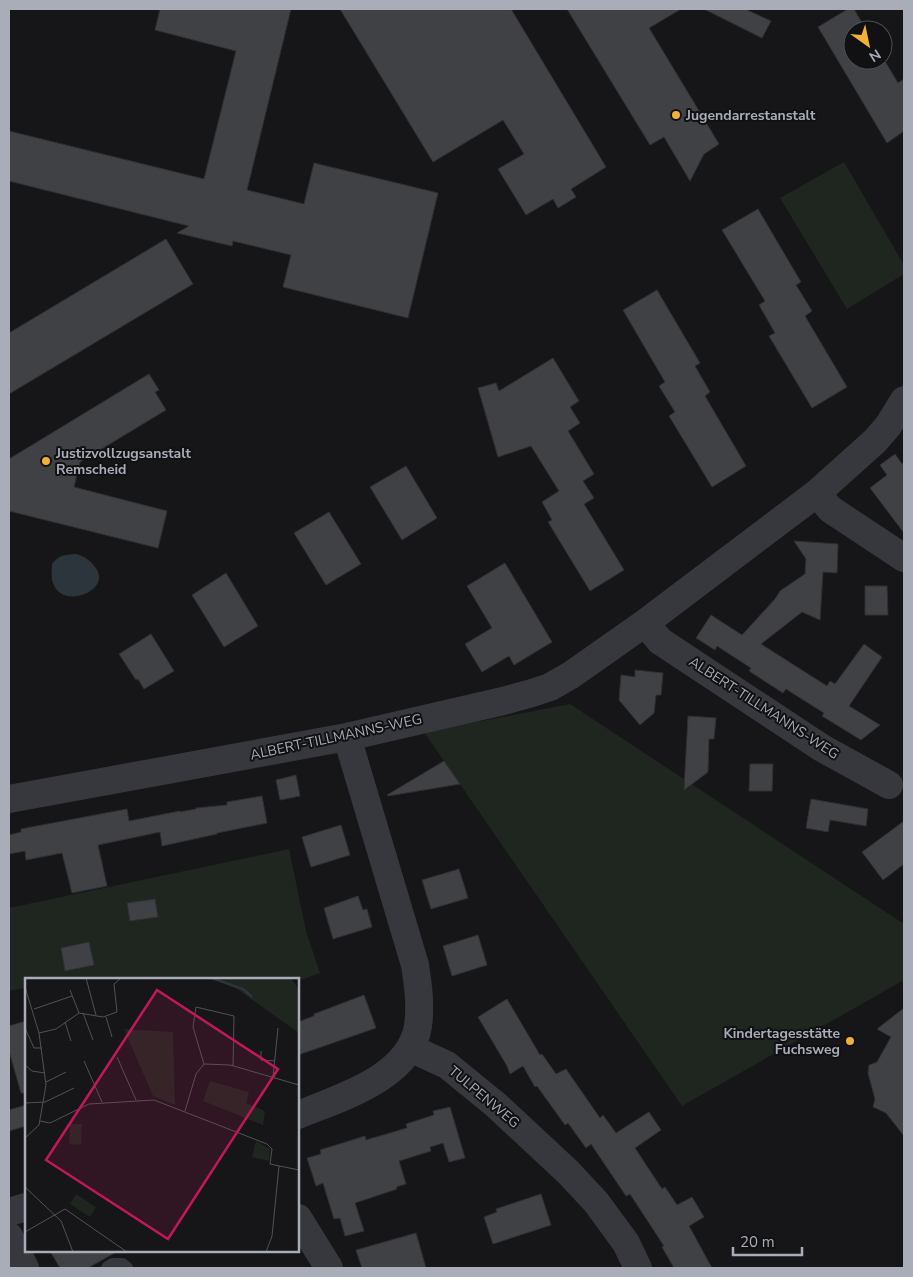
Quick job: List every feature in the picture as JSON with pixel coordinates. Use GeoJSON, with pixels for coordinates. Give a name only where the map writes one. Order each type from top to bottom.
{"type":"FeatureCollection","features":[{"type":"Feature","properties":{"kind":"street","name":"ALBERT-TILLMANNS-WEG"},"geometry":{"type":"LineString","coordinates":[[9,799],[347,737],[503,701],[550,687],[571,675],[645,623],[817,492],[875,441],[888,426],[904,400]]}},
{"type":"Feature","properties":{"kind":"street"},"geometry":{"type":"LineString","coordinates":[[817,492],[830,509],[904,558]]}},
{"type":"Feature","properties":{"kind":"street","name":"ALBERT-TILLMANNS-WEG"},"geometry":{"type":"LineString","coordinates":[[645,623],[660,641],[700,668],[822,748],[889,785]]}},
{"type":"Feature","properties":{"kind":"street"},"geometry":{"type":"LineString","coordinates":[[299,1116],[356,1092],[393,1069],[410,1048],[418,1028],[420,999],[415,965],[347,737]]}},
{"type":"Feature","properties":{"kind":"street","name":"TULPENWEG"},"geometry":{"type":"LineString","coordinates":[[410,1048],[447,1065],[496,1105],[568,1172],[596,1202],[626,1243],[638,1268]]}},
{"type":"Feature","properties":{"kind":"street"},"geometry":{"type":"LineString","coordinates":[[9,1212],[25,1207]]}},
{"type":"Feature","properties":{"kind":"street"},"geometry":{"type":"LineString","coordinates":[[299,1220],[329,1268]]}},
{"type":"Feature","properties":{"kind":"street"},"geometry":{"type":"LineString","coordinates":[[9,1236],[25,1268]]}},
{"type":"Feature","properties":{"kind":"lane"},"geometry":{"type":"LineString","coordinates":[[108,1268],[113,1265],[122,1265],[126,1268]]}},
{"type":"Feature","properties":{"kind":"shaded area"},"geometry":{"type":"Polygon","coordinates":[[[844,162],[904,265],[904,274],[847,309],[780,198],[844,162]]]}},
{"type":"Feature","properties":{"kind":"shaded area"},"geometry":{"type":"Polygon","coordinates":[[[76,554],[87,559],[95,567],[99,575],[98,583],[85,594],[66,596],[58,591],[53,583],[52,564],[62,556],[76,554]]]}},
{"type":"Feature","properties":{"kind":"shaded area"},"geometry":{"type":"Polygon","coordinates":[[[570,704],[904,924],[904,980],[682,1106],[424,732],[570,704]]]}},
{"type":"Feature","properties":{"kind":"shaded area"},"geometry":{"type":"Polygon","coordinates":[[[289,849],[306,931],[320,973],[299,981],[299,978],[25,978],[25,988],[9,991],[9,908],[289,849]]]}},
{"type":"Feature","properties":{"kind":"building"},"geometry":{"type":"Polygon","coordinates":[[[160,9],[291,9],[247,190],[304,204],[314,163],[438,193],[408,318],[283,287],[291,255],[233,241],[232,246],[177,233],[189,226],[9,181],[9,131],[204,179],[236,51],[155,30],[160,9]]]}},
{"type":"Feature","properties":{"kind":"building"},"geometry":{"type":"Polygon","coordinates":[[[340,9],[511,9],[606,167],[571,189],[576,197],[558,208],[553,199],[526,215],[498,169],[524,154],[503,120],[433,162],[340,9]]]}},
{"type":"Feature","properties":{"kind":"building","name":"Jugendarrestanstalt"},"geometry":{"type":"Polygon","coordinates":[[[567,9],[681,9],[649,28],[719,144],[704,154],[690,181],[664,137],[650,145],[567,9]]]}},
{"type":"Feature","properties":{"kind":"building"},"geometry":{"type":"Polygon","coordinates":[[[704,9],[745,9],[771,21],[762,38],[704,9]]]}},
{"type":"Feature","properties":{"kind":"building"},"geometry":{"type":"Polygon","coordinates":[[[848,9],[854,9],[860,20],[843,20],[843,69],[818,27],[848,9]]]}},
{"type":"Feature","properties":{"kind":"building"},"geometry":{"type":"Polygon","coordinates":[[[844,70],[890,70],[898,83],[904,79],[904,131],[887,143],[844,70]]]}},
{"type":"Feature","properties":{"kind":"building"},"geometry":{"type":"Polygon","coordinates":[[[758,209],[801,282],[796,285],[812,311],[805,316],[847,387],[812,408],[769,336],[775,333],[759,305],[765,301],[722,230],[758,209]]]}},
{"type":"Feature","properties":{"kind":"building"},"geometry":{"type":"Polygon","coordinates":[[[166,239],[193,284],[9,394],[9,333],[166,239]]]}},
{"type":"Feature","properties":{"kind":"building"},"geometry":{"type":"Polygon","coordinates":[[[657,290],[700,363],[695,366],[710,392],[705,396],[746,466],[712,487],[669,416],[675,412],[659,386],[665,382],[623,310],[657,290]]]}},
{"type":"Feature","properties":{"kind":"building"},"geometry":{"type":"Polygon","coordinates":[[[553,358],[579,401],[570,407],[580,423],[568,431],[594,474],[583,481],[594,498],[584,504],[624,570],[590,591],[548,522],[552,520],[542,502],[559,491],[531,446],[498,457],[478,388],[496,383],[499,391],[553,358]]]}},
{"type":"Feature","properties":{"kind":"building","name":"Justizvollzugsanstalt Remscheid"},"geometry":{"type":"Polygon","coordinates":[[[149,374],[159,390],[155,392],[166,410],[80,462],[74,487],[167,511],[158,548],[9,511],[9,459],[149,374]]]}},
{"type":"Feature","properties":{"kind":"building"},"geometry":{"type":"Polygon","coordinates":[[[895,454],[902,464],[904,462],[904,533],[870,488],[887,475],[880,465],[895,454]]]}},
{"type":"Feature","properties":{"kind":"building"},"geometry":{"type":"Polygon","coordinates":[[[406,466],[437,518],[402,540],[370,487],[406,466]]]}},
{"type":"Feature","properties":{"kind":"building"},"geometry":{"type":"Polygon","coordinates":[[[329,512],[361,564],[326,585],[294,533],[329,512]]]}},
{"type":"Feature","properties":{"kind":"building"},"geometry":{"type":"Polygon","coordinates":[[[794,541],[838,544],[837,573],[823,572],[820,620],[802,612],[761,644],[827,686],[830,681],[835,684],[864,644],[882,657],[849,706],[880,725],[861,740],[822,716],[824,713],[786,689],[783,693],[749,671],[751,668],[717,646],[715,650],[696,638],[711,615],[742,635],[780,591],[805,574],[806,559],[794,541]]]}},
{"type":"Feature","properties":{"kind":"building"},"geometry":{"type":"Polygon","coordinates":[[[505,563],[552,642],[514,665],[509,656],[482,672],[465,644],[492,628],[467,586],[505,563]]]}},
{"type":"Feature","properties":{"kind":"building"},"geometry":{"type":"Polygon","coordinates":[[[226,573],[258,626],[224,647],[192,595],[226,573]]]}},
{"type":"Feature","properties":{"kind":"building"},"geometry":{"type":"Polygon","coordinates":[[[865,586],[887,586],[888,615],[865,615],[865,586]]]}},
{"type":"Feature","properties":{"kind":"building"},"geometry":{"type":"Polygon","coordinates":[[[151,634],[174,671],[144,689],[119,654],[151,634]]]}},
{"type":"Feature","properties":{"kind":"building"},"geometry":{"type":"Polygon","coordinates":[[[635,670],[663,673],[661,695],[656,695],[654,713],[640,725],[619,700],[621,675],[635,677],[635,670]]]}},
{"type":"Feature","properties":{"kind":"building"},"geometry":{"type":"Polygon","coordinates":[[[688,716],[716,718],[714,739],[709,739],[708,772],[684,790],[688,716]]]}},
{"type":"Feature","properties":{"kind":"building"},"geometry":{"type":"Polygon","coordinates":[[[444,761],[460,784],[387,795],[444,761]]]}},
{"type":"Feature","properties":{"kind":"building"},"geometry":{"type":"Polygon","coordinates":[[[750,764],[773,764],[772,791],[749,791],[750,764]]]}},
{"type":"Feature","properties":{"kind":"building"},"geometry":{"type":"Polygon","coordinates":[[[296,775],[300,796],[280,800],[276,780],[296,775]]]}},
{"type":"Feature","properties":{"kind":"building"},"geometry":{"type":"Polygon","coordinates":[[[262,796],[267,823],[162,846],[160,832],[98,845],[107,886],[72,893],[62,853],[26,860],[25,851],[9,854],[9,835],[21,832],[21,829],[127,809],[129,821],[196,808],[227,805],[227,802],[262,796]]]}},
{"type":"Feature","properties":{"kind":"building"},"geometry":{"type":"Polygon","coordinates":[[[811,799],[868,809],[866,826],[830,820],[828,832],[806,828],[811,799]]]}},
{"type":"Feature","properties":{"kind":"building"},"geometry":{"type":"Polygon","coordinates":[[[904,821],[904,864],[883,880],[862,852],[904,821]]]}},
{"type":"Feature","properties":{"kind":"building"},"geometry":{"type":"Polygon","coordinates":[[[341,825],[350,855],[311,867],[302,837],[341,825]]]}},
{"type":"Feature","properties":{"kind":"building"},"geometry":{"type":"Polygon","coordinates":[[[459,869],[468,898],[431,909],[422,880],[459,869]]]}},
{"type":"Feature","properties":{"kind":"building"},"geometry":{"type":"Polygon","coordinates":[[[358,896],[363,910],[367,909],[372,927],[333,939],[324,908],[358,896]]]}},
{"type":"Feature","properties":{"kind":"building"},"geometry":{"type":"Polygon","coordinates":[[[155,899],[158,917],[130,921],[127,903],[155,899]]]}},
{"type":"Feature","properties":{"kind":"building"},"geometry":{"type":"Polygon","coordinates":[[[478,935],[487,965],[452,976],[443,946],[478,935]]]}},
{"type":"Feature","properties":{"kind":"building"},"geometry":{"type":"Polygon","coordinates":[[[89,942],[94,965],[65,971],[61,948],[89,942]]]}},
{"type":"Feature","properties":{"kind":"building"},"geometry":{"type":"Polygon","coordinates":[[[364,995],[376,1028],[299,1055],[299,1022],[314,1016],[314,1014],[364,995]]]}},
{"type":"Feature","properties":{"kind":"building"},"geometry":{"type":"Polygon","coordinates":[[[507,999],[540,1055],[542,1054],[556,1074],[566,1069],[600,1118],[603,1115],[616,1133],[649,1112],[661,1130],[635,1148],[662,1189],[665,1187],[677,1205],[692,1197],[704,1217],[689,1226],[712,1268],[674,1268],[662,1247],[664,1246],[630,1194],[626,1196],[591,1144],[586,1148],[568,1123],[565,1125],[537,1086],[535,1087],[523,1066],[510,1074],[478,1017],[507,999]]]}},
{"type":"Feature","properties":{"kind":"building"},"geometry":{"type":"Polygon","coordinates":[[[904,1008],[904,1136],[886,1113],[873,1107],[875,1099],[868,1073],[869,1065],[877,1062],[891,1037],[877,1029],[904,1008]]]}},
{"type":"Feature","properties":{"kind":"building"},"geometry":{"type":"Polygon","coordinates":[[[25,1021],[25,1093],[21,1093],[9,1051],[9,1026],[25,1021]]]}},
{"type":"Feature","properties":{"kind":"building"},"geometry":{"type":"Polygon","coordinates":[[[25,1105],[25,1126],[9,1131],[9,1110],[25,1105]]]}},
{"type":"Feature","properties":{"kind":"building"},"geometry":{"type":"Polygon","coordinates":[[[450,1107],[465,1158],[449,1162],[443,1143],[430,1147],[431,1151],[399,1161],[406,1184],[396,1187],[397,1189],[355,1203],[364,1231],[345,1236],[340,1218],[334,1219],[323,1183],[316,1186],[307,1158],[321,1154],[320,1150],[365,1136],[366,1140],[407,1128],[406,1124],[434,1115],[433,1111],[450,1107]]]}},
{"type":"Feature","properties":{"kind":"building"},"geometry":{"type":"Polygon","coordinates":[[[541,1194],[551,1225],[493,1244],[484,1217],[497,1212],[496,1209],[541,1194]]]}},
{"type":"Feature","properties":{"kind":"building"},"geometry":{"type":"Polygon","coordinates":[[[416,1233],[426,1268],[362,1268],[356,1250],[416,1233]]]}},
{"type":"Feature","properties":{"kind":"building"},"geometry":{"type":"Polygon","coordinates":[[[51,1252],[116,1252],[88,1268],[60,1268],[51,1252]]]}},
{"type":"Feature","properties":{"kind":"place","name":"Jugendarrestanstalt"},"geometry":{"type":"Point","coordinates":[676,115]}},
{"type":"Feature","properties":{"kind":"place","name":"Justizvollzugsanstalt Remscheid"},"geometry":{"type":"Point","coordinates":[46,461]}},
{"type":"Feature","properties":{"kind":"place","name":"Kindertagesstätte Fuchsweg"},"geometry":{"type":"Point","coordinates":[850,1041]}}]}
